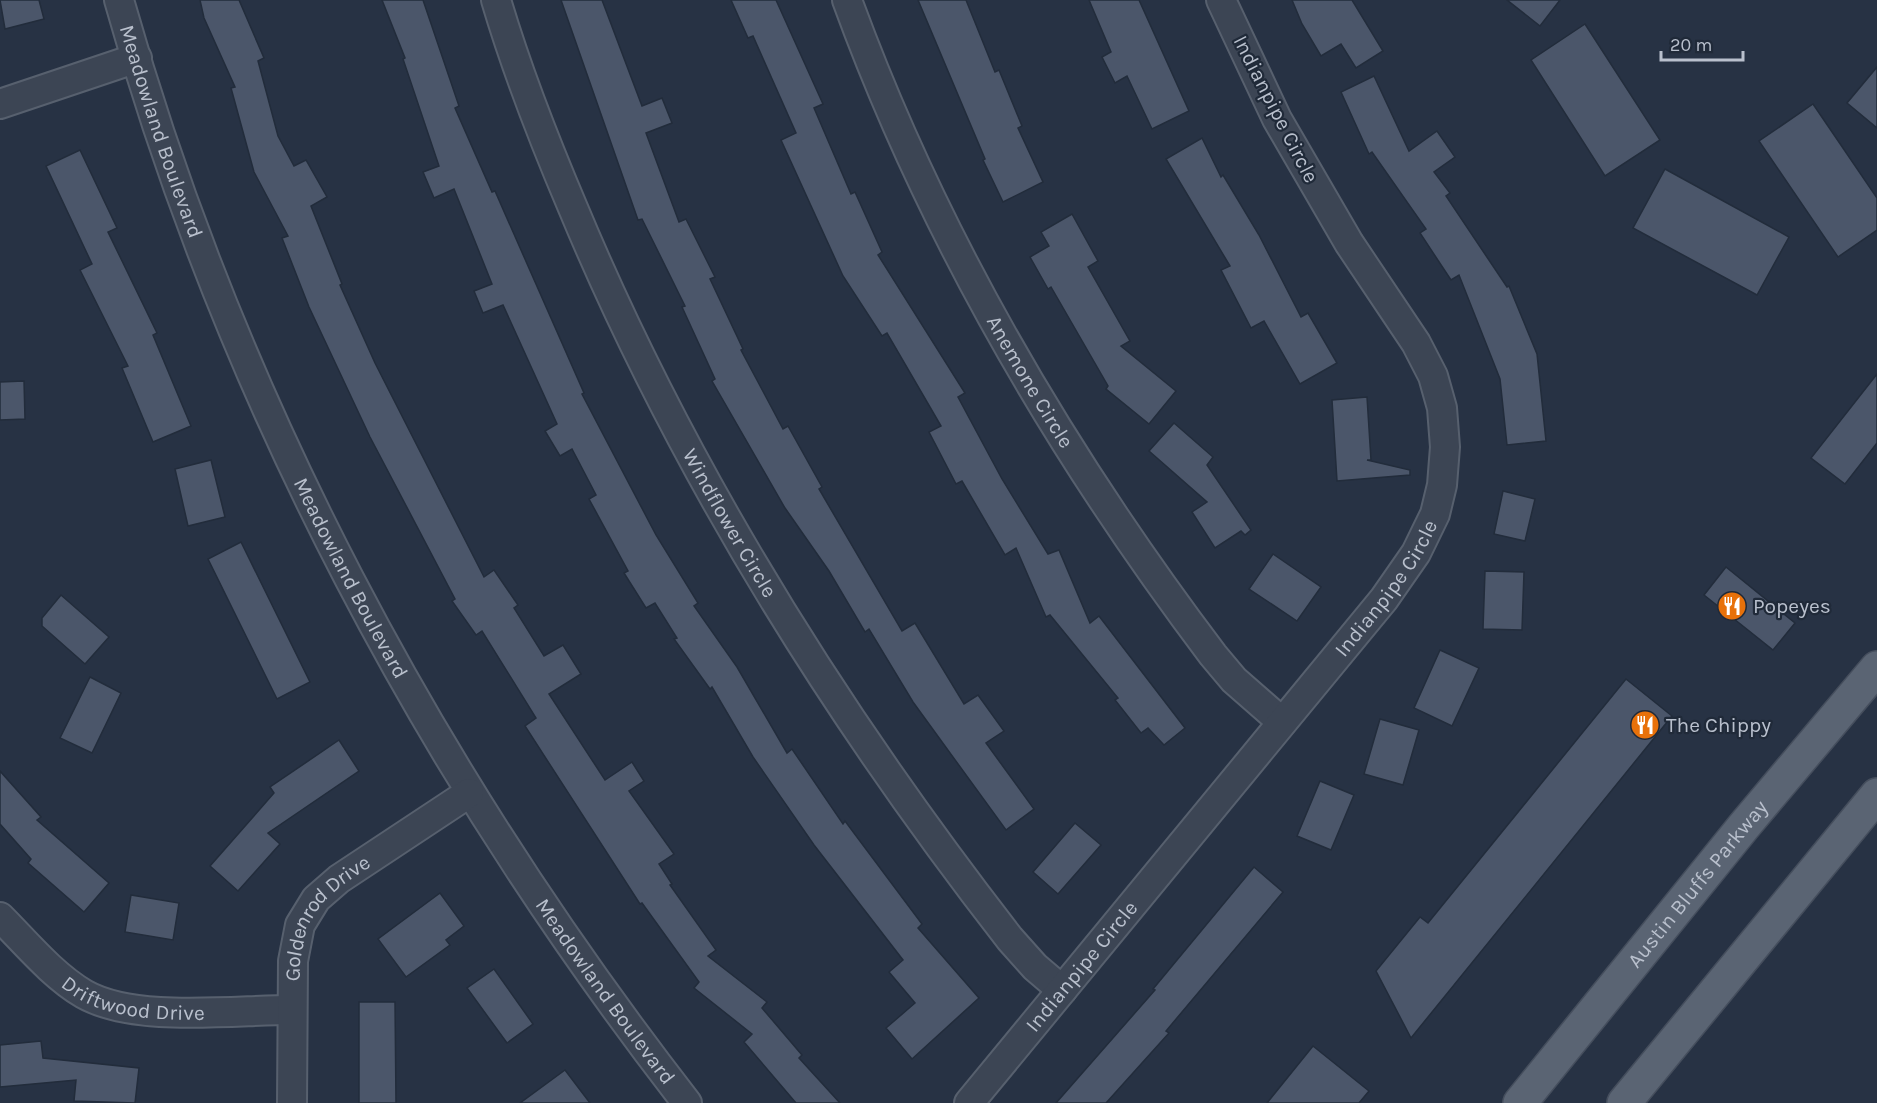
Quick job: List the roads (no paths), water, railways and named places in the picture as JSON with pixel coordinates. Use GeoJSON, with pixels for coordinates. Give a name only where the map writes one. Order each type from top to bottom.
{"type":"FeatureCollection","features":[{"type":"Feature","properties":{"kind":"main road","name":"Austin Bluffs Parkway"},"geometry":{"type":"LineString","coordinates":[[1520,1103],[1744,826],[1877,668]]}},
{"type":"Feature","properties":{"kind":"main road"},"geometry":{"type":"LineString","coordinates":[[1624,1103],[1877,795]]}},
{"type":"Feature","properties":{"kind":"street","name":"Meadowland Boulevard"},"geometry":{"type":"LineString","coordinates":[[119,0],[193,227],[278,432],[342,565],[469,793],[584,966],[687,1103]]}},
{"type":"Feature","properties":{"kind":"street","name":"Windflower Circle"},"geometry":{"type":"LineString","coordinates":[[496,0],[513,57],[593,256],[642,362],[742,550],[872,753],[1010,939],[1035,967],[1062,990]]}},
{"type":"Feature","properties":{"kind":"street","name":"Anemone Circle"},"geometry":{"type":"LineString","coordinates":[[847,0],[930,195],[1001,334],[1074,459],[1213,655],[1234,680],[1282,722]]}},
{"type":"Feature","properties":{"kind":"street","name":"Indianpipe Circle"},"geometry":{"type":"LineString","coordinates":[[969,1103],[1384,599],[1416,554],[1435,514],[1442,485],[1445,447],[1442,408],[1433,376],[1416,343],[1349,243],[1276,119],[1221,0]]}},
{"type":"Feature","properties":{"kind":"street"},"geometry":{"type":"LineString","coordinates":[[0,104],[137,58]]}},
{"type":"Feature","properties":{"kind":"street","name":"Goldenrod Drive"},"geometry":{"type":"LineString","coordinates":[[292,1103],[293,961],[300,925],[316,899],[339,879],[469,793]]}},
{"type":"Feature","properties":{"kind":"street","name":"Driftwood Drive"},"geometry":{"type":"LineString","coordinates":[[0,918],[60,976],[84,993],[108,1005],[160,1011],[292,1010]]}},
{"type":"Feature","properties":{"kind":"place","name":"Popeyes"},"geometry":{"type":"Point","coordinates":[1732,606]}},
{"type":"Feature","properties":{"kind":"place","name":"The Chippy"},"geometry":{"type":"Point","coordinates":[1645,725]}}]}
